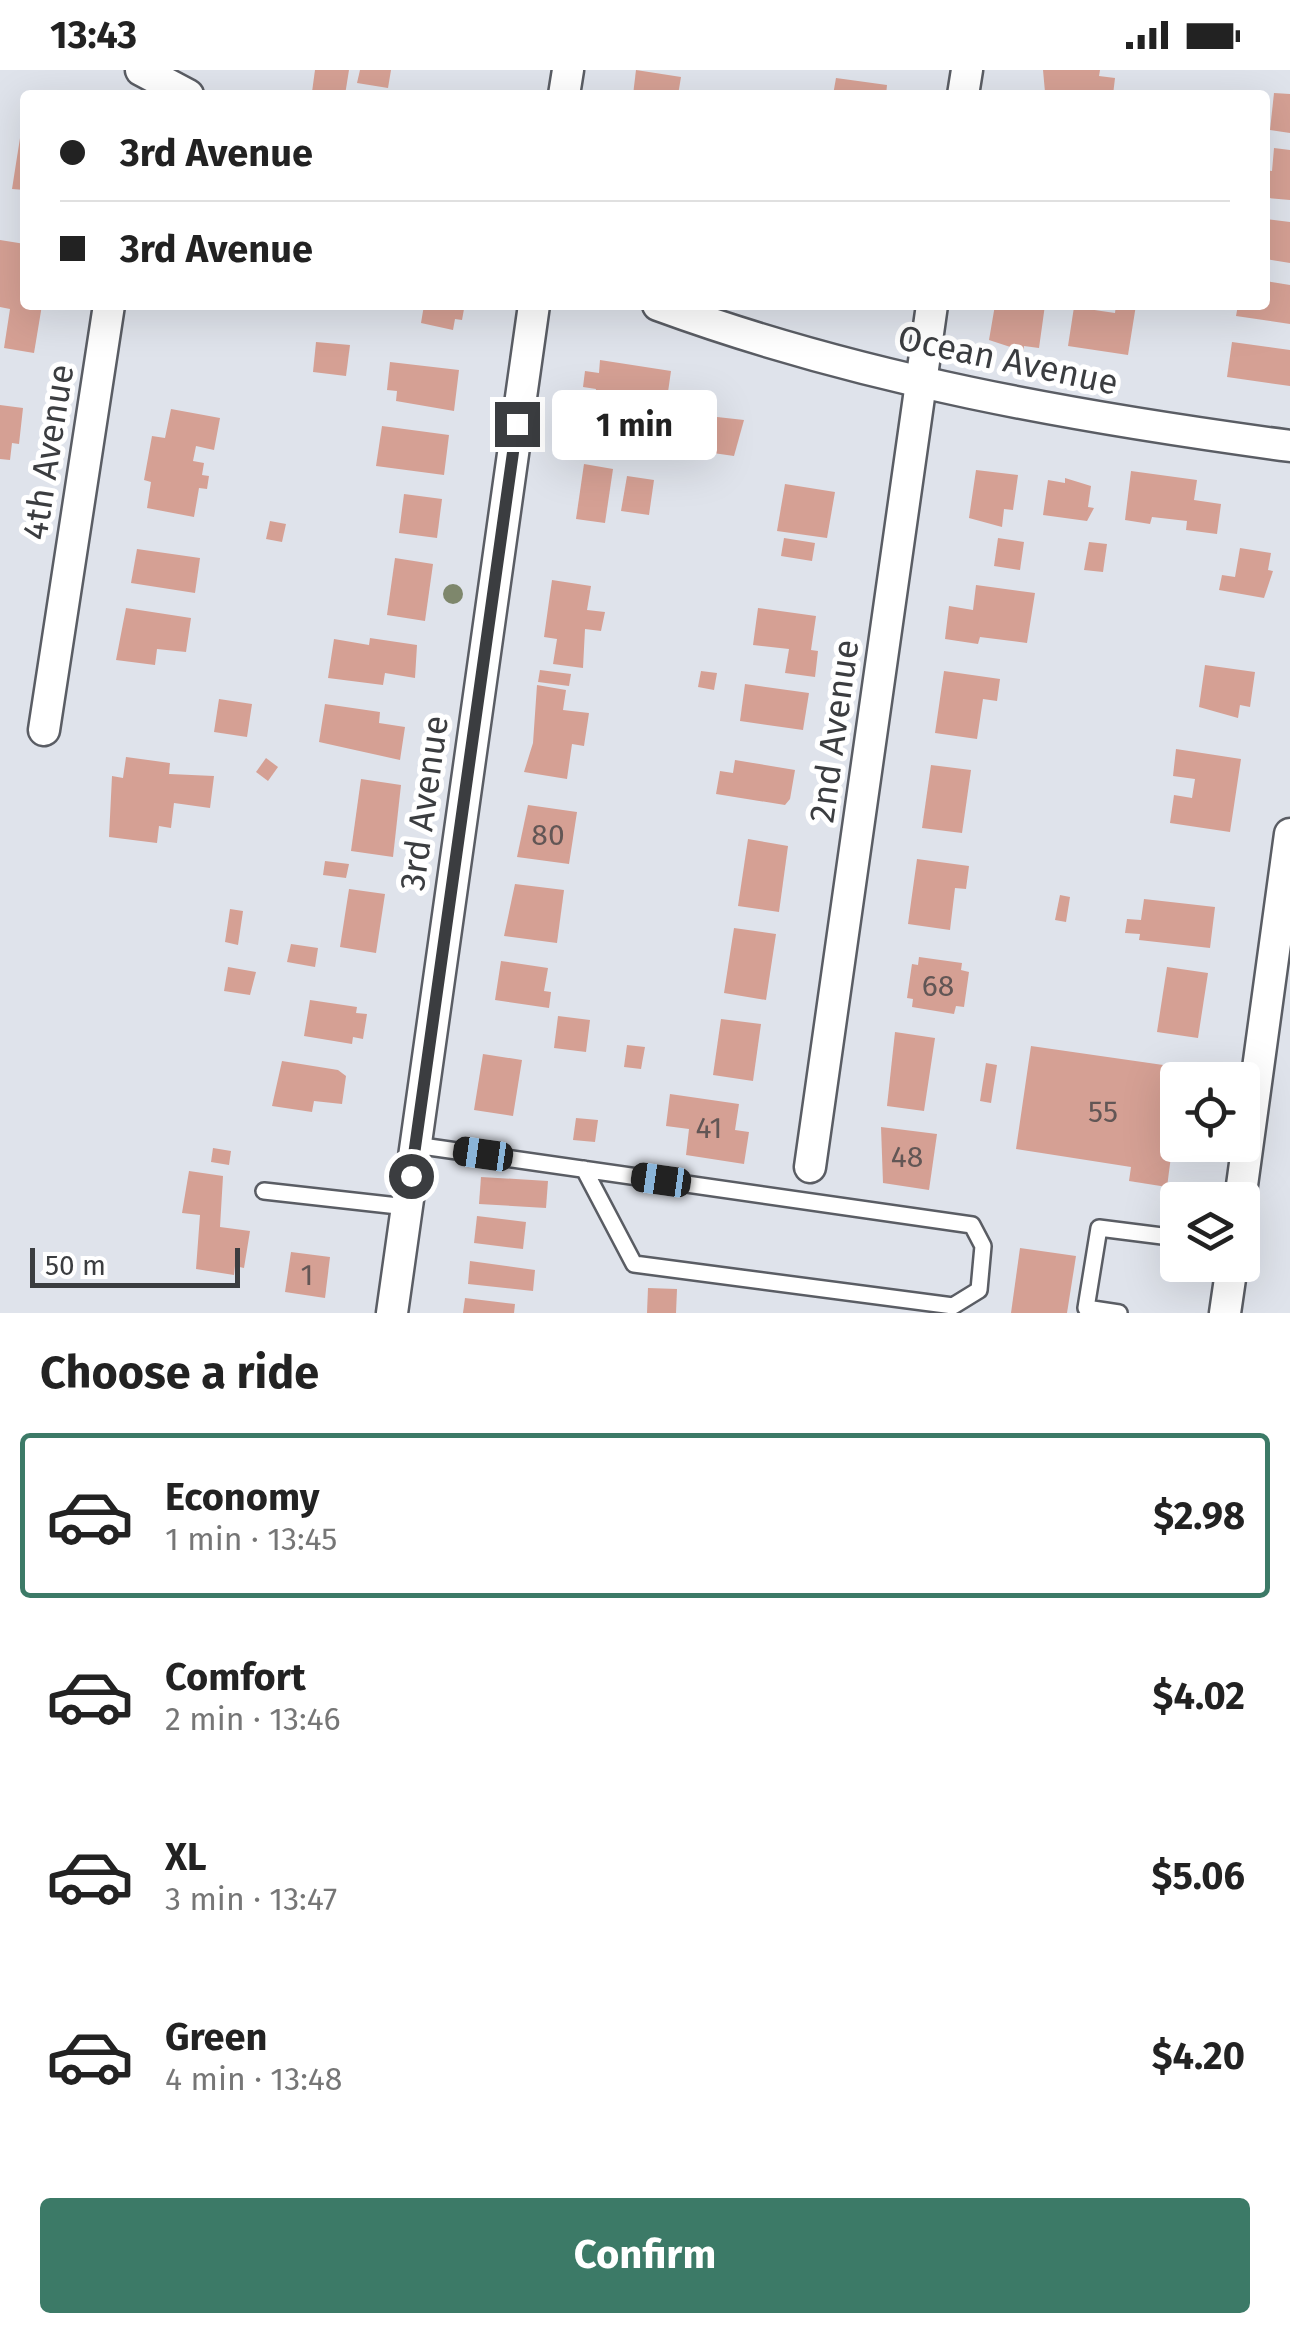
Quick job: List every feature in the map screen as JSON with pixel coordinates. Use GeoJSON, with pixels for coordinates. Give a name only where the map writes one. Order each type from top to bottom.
{"type":"FeatureCollection","features":[{"type":"Feature","properties":{"kind":"street"},"geometry":{"type":"LineString","coordinates":[[143,77],[176,90]]}},
{"type":"Feature","properties":{"kind":"street","name":"4th Avenue"},"geometry":{"type":"LineString","coordinates":[[44,730],[108,310]]}},
{"type":"Feature","properties":{"kind":"street","name":"3rd Avenue"},"geometry":{"type":"LineString","coordinates":[[392,1313],[533,310]]}},
{"type":"Feature","properties":{"kind":"street","name":"Ocean Avenue"},"geometry":{"type":"LineString","coordinates":[[672,310],[769,345],[920,382],[1090,419],[1290,446]]}},
{"type":"Feature","properties":{"kind":"street","name":"2nd Avenue"},"geometry":{"type":"LineString","coordinates":[[810,1166],[931,310]]}},
{"type":"Feature","properties":{"kind":"street"},"geometry":{"type":"LineString","coordinates":[[1243,1182],[1286,895],[1290,834]]}},
{"type":"Feature","properties":{"kind":"street"},"geometry":{"type":"LineString","coordinates":[[1225,1313],[1230,1282]]}},
{"type":"Feature","properties":{"kind":"lane"},"geometry":{"type":"LineString","coordinates":[[416,1145],[584,1169],[972,1225],[984,1246],[979,1290],[953,1306],[634,1264],[584,1169]]}},
{"type":"Feature","properties":{"kind":"lane"},"geometry":{"type":"LineString","coordinates":[[264,1191],[407,1206]]}},
{"type":"Feature","properties":{"kind":"lane"},"geometry":{"type":"LineString","coordinates":[[1119,1313],[1086,1308],[1099,1228],[1160,1236]]}},
{"type":"Feature","properties":{"kind":"building"},"geometry":{"type":"Polygon","coordinates":[[[315,70],[349,70],[346,90],[312,90],[315,70]]]}},
{"type":"Feature","properties":{"kind":"building"},"geometry":{"type":"Polygon","coordinates":[[[360,70],[391,70],[388,88],[357,83],[360,70]]]}},
{"type":"Feature","properties":{"kind":"building"},"geometry":{"type":"Polygon","coordinates":[[[636,70],[681,77],[679,90],[634,90],[636,70]]]}},
{"type":"Feature","properties":{"kind":"building"},"geometry":{"type":"Polygon","coordinates":[[[1043,70],[1100,70],[1099,76],[1115,78],[1114,90],[1045,90],[1043,70]]]}},
{"type":"Feature","properties":{"kind":"building"},"geometry":{"type":"Polygon","coordinates":[[[836,78],[887,85],[886,90],[834,90],[836,78]]]}},
{"type":"Feature","properties":{"kind":"building"},"geometry":{"type":"Polygon","coordinates":[[[1274,93],[1290,94],[1290,133],[1270,130],[1274,93]]]}},
{"type":"Feature","properties":{"kind":"building"},"geometry":{"type":"Polygon","coordinates":[[[20,138],[20,190],[12,189],[20,138]]]}},
{"type":"Feature","properties":{"kind":"building"},"geometry":{"type":"Polygon","coordinates":[[[1274,148],[1290,150],[1290,200],[1270,198],[1274,148]]]}},
{"type":"Feature","properties":{"kind":"building"},"geometry":{"type":"Polygon","coordinates":[[[1270,220],[1290,222],[1290,263],[1270,260],[1270,220]]]}},
{"type":"Feature","properties":{"kind":"building"},"geometry":{"type":"Polygon","coordinates":[[[0,240],[20,243],[20,310],[41,310],[34,353],[4,348],[10,309],[0,307],[0,240]]]}},
{"type":"Feature","properties":{"kind":"building"},"geometry":{"type":"Polygon","coordinates":[[[1270,282],[1290,285],[1290,324],[1236,316],[1237,310],[1270,310],[1270,282]]]}},
{"type":"Feature","properties":{"kind":"building"},"geometry":{"type":"Polygon","coordinates":[[[423,310],[464,310],[462,320],[455,319],[453,330],[421,323],[423,310]]]}},
{"type":"Feature","properties":{"kind":"building"},"geometry":{"type":"Polygon","coordinates":[[[994,310],[1044,310],[1039,348],[1024,346],[1023,351],[989,340],[994,310]]]}},
{"type":"Feature","properties":{"kind":"building"},"geometry":{"type":"Polygon","coordinates":[[[1074,310],[1135,310],[1128,355],[1068,346],[1074,310]]]}},
{"type":"Feature","properties":{"kind":"building"},"geometry":{"type":"Polygon","coordinates":[[[316,342],[350,345],[346,376],[313,372],[316,342]]]}},
{"type":"Feature","properties":{"kind":"building"},"geometry":{"type":"Polygon","coordinates":[[[1232,342],[1290,350],[1290,386],[1227,377],[1232,342]]]}},
{"type":"Feature","properties":{"kind":"building"},"geometry":{"type":"Polygon","coordinates":[[[600,360],[671,371],[667,399],[644,396],[642,410],[594,403],[596,389],[583,387],[585,371],[599,373],[600,360]]]}},
{"type":"Feature","properties":{"kind":"building"},"geometry":{"type":"Polygon","coordinates":[[[390,362],[459,370],[454,411],[396,401],[397,391],[387,390],[390,362]]]}},
{"type":"Feature","properties":{"kind":"building"},"geometry":{"type":"Polygon","coordinates":[[[0,405],[23,408],[19,444],[12,443],[10,460],[0,459],[0,405]]]}},
{"type":"Feature","properties":{"kind":"building"},"geometry":{"type":"Polygon","coordinates":[[[171,409],[220,418],[214,450],[196,446],[193,461],[204,463],[202,475],[209,476],[207,489],[199,488],[194,517],[147,508],[151,482],[144,480],[152,436],[165,438],[171,409]]]}},
{"type":"Feature","properties":{"kind":"building"},"geometry":{"type":"Polygon","coordinates":[[[717,417],[744,420],[734,456],[713,453],[717,417]]]}},
{"type":"Feature","properties":{"kind":"building"},"geometry":{"type":"Polygon","coordinates":[[[382,426],[449,435],[444,475],[376,466],[382,426]]]}},
{"type":"Feature","properties":{"kind":"building"},"geometry":{"type":"Polygon","coordinates":[[[584,464],[613,469],[605,523],[576,519],[584,464]]]}},
{"type":"Feature","properties":{"kind":"building"},"geometry":{"type":"Polygon","coordinates":[[[976,470],[1018,475],[1013,510],[1004,509],[1002,527],[969,518],[976,470]]]}},
{"type":"Feature","properties":{"kind":"building"},"geometry":{"type":"Polygon","coordinates":[[[1131,471],[1197,480],[1194,500],[1221,504],[1217,534],[1186,530],[1187,521],[1152,517],[1150,524],[1125,520],[1131,471]]]}},
{"type":"Feature","properties":{"kind":"building"},"geometry":{"type":"Polygon","coordinates":[[[627,476],[654,480],[649,515],[621,511],[627,476]]]}},
{"type":"Feature","properties":{"kind":"building"},"geometry":{"type":"Polygon","coordinates":[[[1065,478],[1091,486],[1088,507],[1094,508],[1087,521],[1043,515],[1048,480],[1065,483],[1065,478]]]}},
{"type":"Feature","properties":{"kind":"building"},"geometry":{"type":"Polygon","coordinates":[[[785,484],[835,492],[827,538],[777,531],[785,484]]]}},
{"type":"Feature","properties":{"kind":"building"},"geometry":{"type":"Polygon","coordinates":[[[404,494],[442,499],[437,538],[399,533],[404,494]]]}},
{"type":"Feature","properties":{"kind":"building"},"geometry":{"type":"Polygon","coordinates":[[[270,521],[286,524],[282,542],[266,539],[270,521]]]}},
{"type":"Feature","properties":{"kind":"building"},"geometry":{"type":"Polygon","coordinates":[[[784,538],[815,543],[812,561],[781,556],[784,538]]]}},
{"type":"Feature","properties":{"kind":"building"},"geometry":{"type":"Polygon","coordinates":[[[998,538],[1024,542],[1020,570],[994,566],[998,538]]]}},
{"type":"Feature","properties":{"kind":"building"},"geometry":{"type":"Polygon","coordinates":[[[1089,542],[1107,544],[1103,572],[1084,570],[1089,542]]]}},
{"type":"Feature","properties":{"kind":"building"},"geometry":{"type":"Polygon","coordinates":[[[1240,548],[1271,553],[1268,570],[1273,571],[1264,598],[1219,590],[1222,575],[1235,577],[1240,548]]]}},
{"type":"Feature","properties":{"kind":"building"},"geometry":{"type":"Polygon","coordinates":[[[137,549],[200,558],[195,593],[131,583],[137,549]]]}},
{"type":"Feature","properties":{"kind":"building"},"geometry":{"type":"Polygon","coordinates":[[[395,558],[433,564],[425,621],[387,615],[395,558]]]}},
{"type":"Feature","properties":{"kind":"building"},"geometry":{"type":"Polygon","coordinates":[[[552,580],[591,586],[587,610],[605,612],[601,631],[585,629],[583,668],[553,664],[557,639],[544,637],[552,580]]]}},
{"type":"Feature","properties":{"kind":"building"},"geometry":{"type":"Polygon","coordinates":[[[976,585],[1035,593],[1027,643],[980,637],[978,644],[945,639],[949,606],[973,610],[976,585]]]}},
{"type":"Feature","properties":{"kind":"building"},"geometry":{"type":"Polygon","coordinates":[[[126,608],[191,618],[186,652],[157,649],[155,665],[116,660],[126,608]]]}},
{"type":"Feature","properties":{"kind":"building"},"geometry":{"type":"Polygon","coordinates":[[[758,608],[816,616],[811,650],[818,651],[815,677],[785,673],[789,649],[753,645],[758,608]]]}},
{"type":"Feature","properties":{"kind":"building"},"geometry":{"type":"Polygon","coordinates":[[[370,638],[417,645],[415,678],[385,673],[383,685],[328,678],[334,639],[369,645],[370,638]]]}},
{"type":"Feature","properties":{"kind":"building"},"geometry":{"type":"Polygon","coordinates":[[[1205,665],[1255,672],[1250,707],[1240,705],[1238,718],[1199,707],[1205,665]]]}},
{"type":"Feature","properties":{"kind":"building"},"geometry":{"type":"Polygon","coordinates":[[[540,670],[571,674],[569,686],[538,682],[540,670]]]}},
{"type":"Feature","properties":{"kind":"building"},"geometry":{"type":"Polygon","coordinates":[[[701,671],[717,673],[714,690],[698,687],[701,671]]]}},
{"type":"Feature","properties":{"kind":"building"},"geometry":{"type":"Polygon","coordinates":[[[944,671],[1000,679],[997,701],[983,699],[977,739],[935,733],[944,671]]]}},
{"type":"Feature","properties":{"kind":"building"},"geometry":{"type":"Polygon","coordinates":[[[745,684],[809,693],[803,730],[740,721],[745,684]]]}},
{"type":"Feature","properties":{"kind":"building"},"geometry":{"type":"Polygon","coordinates":[[[537,685],[566,690],[563,710],[589,713],[584,746],[572,744],[567,779],[524,772],[533,743],[537,685]]]}},
{"type":"Feature","properties":{"kind":"building"},"geometry":{"type":"Polygon","coordinates":[[[219,699],[252,704],[247,737],[214,732],[219,699]]]}},
{"type":"Feature","properties":{"kind":"building"},"geometry":{"type":"Polygon","coordinates":[[[325,704],[380,712],[379,723],[405,727],[400,760],[319,742],[325,704]]]}},
{"type":"Feature","properties":{"kind":"building"},"geometry":{"type":"Polygon","coordinates":[[[1176,749],[1241,759],[1230,832],[1170,823],[1174,795],[1192,798],[1195,779],[1173,776],[1176,749]]]}},
{"type":"Feature","properties":{"kind":"building"},"geometry":{"type":"Polygon","coordinates":[[[126,757],[170,763],[169,774],[214,776],[210,808],[174,803],[171,828],[159,826],[157,843],[109,837],[112,776],[123,778],[126,757]]]}},
{"type":"Feature","properties":{"kind":"building"},"geometry":{"type":"Polygon","coordinates":[[[266,758],[278,767],[268,781],[256,772],[266,758]]]}},
{"type":"Feature","properties":{"kind":"building"},"geometry":{"type":"Polygon","coordinates":[[[735,760],[795,770],[790,799],[785,805],[716,794],[720,771],[733,773],[735,760]]]}},
{"type":"Feature","properties":{"kind":"building"},"geometry":{"type":"Polygon","coordinates":[[[931,765],[971,770],[962,833],[922,828],[931,765]]]}},
{"type":"Feature","properties":{"kind":"building"},"geometry":{"type":"Polygon","coordinates":[[[361,779],[401,785],[393,857],[351,851],[361,779]]]}},
{"type":"Feature","properties":{"kind":"building"},"geometry":{"type":"Polygon","coordinates":[[[528,805],[577,812],[569,864],[517,857],[528,805]]]}},
{"type":"Feature","properties":{"kind":"building"},"geometry":{"type":"Polygon","coordinates":[[[748,839],[788,846],[779,912],[738,906],[748,839]]]}},
{"type":"Feature","properties":{"kind":"building"},"geometry":{"type":"Polygon","coordinates":[[[917,859],[969,866],[966,889],[955,888],[950,930],[908,924],[917,859]]]}},
{"type":"Feature","properties":{"kind":"building"},"geometry":{"type":"Polygon","coordinates":[[[325,861],[349,864],[346,878],[323,875],[325,861]]]}},
{"type":"Feature","properties":{"kind":"building"},"geometry":{"type":"Polygon","coordinates":[[[515,884],[564,890],[557,943],[504,936],[515,884]]]}},
{"type":"Feature","properties":{"kind":"building"},"geometry":{"type":"Polygon","coordinates":[[[349,889],[385,894],[376,953],[340,947],[349,889]]]}},
{"type":"Feature","properties":{"kind":"building"},"geometry":{"type":"Polygon","coordinates":[[[1060,895],[1070,897],[1066,922],[1055,920],[1060,895]]]}},
{"type":"Feature","properties":{"kind":"building"},"geometry":{"type":"Polygon","coordinates":[[[1144,899],[1215,907],[1210,948],[1139,940],[1140,934],[1125,933],[1127,919],[1141,920],[1144,899]]]}},
{"type":"Feature","properties":{"kind":"building"},"geometry":{"type":"Polygon","coordinates":[[[230,909],[243,911],[238,945],[225,942],[230,909]]]}},
{"type":"Feature","properties":{"kind":"building"},"geometry":{"type":"Polygon","coordinates":[[[734,928],[776,934],[766,1000],[724,993],[734,928]]]}},
{"type":"Feature","properties":{"kind":"building"},"geometry":{"type":"Polygon","coordinates":[[[291,944],[318,948],[315,967],[287,962],[291,944]]]}},
{"type":"Feature","properties":{"kind":"building"},"geometry":{"type":"Polygon","coordinates":[[[919,957],[962,963],[961,970],[969,972],[964,1007],[956,1006],[954,1014],[912,1007],[913,999],[907,998],[912,964],[918,965],[919,957]]]}},
{"type":"Feature","properties":{"kind":"building"},"geometry":{"type":"Polygon","coordinates":[[[501,961],[548,968],[544,991],[551,992],[549,1008],[495,1000],[501,961]]]}},
{"type":"Feature","properties":{"kind":"building"},"geometry":{"type":"Polygon","coordinates":[[[228,967],[256,972],[250,995],[224,991],[228,967]]]}},
{"type":"Feature","properties":{"kind":"building"},"geometry":{"type":"Polygon","coordinates":[[[1167,967],[1208,973],[1198,1038],[1157,1032],[1167,967]]]}},
{"type":"Feature","properties":{"kind":"building"},"geometry":{"type":"Polygon","coordinates":[[[310,1000],[357,1007],[356,1013],[367,1014],[363,1039],[353,1037],[352,1044],[304,1036],[310,1000]]]}},
{"type":"Feature","properties":{"kind":"building"},"geometry":{"type":"Polygon","coordinates":[[[558,1016],[590,1020],[586,1052],[554,1048],[558,1016]]]}},
{"type":"Feature","properties":{"kind":"building"},"geometry":{"type":"Polygon","coordinates":[[[721,1019],[761,1024],[753,1081],[713,1075],[721,1019]]]}},
{"type":"Feature","properties":{"kind":"building"},"geometry":{"type":"Polygon","coordinates":[[[895,1032],[935,1038],[924,1111],[887,1106],[895,1032]]]}},
{"type":"Feature","properties":{"kind":"building"},"geometry":{"type":"Polygon","coordinates":[[[627,1045],[645,1047],[641,1069],[624,1067],[627,1045]]]}},
{"type":"Feature","properties":{"kind":"building"},"geometry":{"type":"Polygon","coordinates":[[[1031,1046],[1160,1065],[1160,1162],[1170,1162],[1168,1182],[1160,1182],[1160,1186],[1129,1181],[1131,1167],[1016,1149],[1031,1046]]]}},
{"type":"Feature","properties":{"kind":"building"},"geometry":{"type":"Polygon","coordinates":[[[483,1054],[522,1060],[513,1116],[474,1110],[483,1054]]]}},
{"type":"Feature","properties":{"kind":"building"},"geometry":{"type":"Polygon","coordinates":[[[282,1061],[338,1070],[346,1076],[342,1104],[314,1101],[312,1112],[272,1106],[282,1061]]]}},
{"type":"Feature","properties":{"kind":"building"},"geometry":{"type":"Polygon","coordinates":[[[986,1063],[997,1065],[991,1103],[980,1101],[986,1063]]]}},
{"type":"Feature","properties":{"kind":"building"},"geometry":{"type":"Polygon","coordinates":[[[670,1094],[739,1104],[735,1130],[749,1132],[744,1164],[686,1155],[689,1129],[666,1126],[670,1094]]]}},
{"type":"Feature","properties":{"kind":"building"},"geometry":{"type":"Polygon","coordinates":[[[576,1118],[598,1120],[595,1142],[573,1140],[576,1118]]]}},
{"type":"Feature","properties":{"kind":"building"},"geometry":{"type":"Polygon","coordinates":[[[881,1127],[937,1134],[929,1190],[883,1183],[881,1127]]]}},
{"type":"Feature","properties":{"kind":"building"},"geometry":{"type":"Polygon","coordinates":[[[213,1148],[231,1151],[229,1165],[211,1162],[213,1148]]]}},
{"type":"Feature","properties":{"kind":"building"},"geometry":{"type":"Polygon","coordinates":[[[189,1171],[223,1176],[220,1227],[250,1231],[244,1268],[235,1266],[234,1275],[196,1269],[200,1215],[182,1213],[189,1171]]]}},
{"type":"Feature","properties":{"kind":"building"},"geometry":{"type":"Polygon","coordinates":[[[481,1177],[548,1181],[546,1208],[479,1204],[481,1177]]]}},
{"type":"Feature","properties":{"kind":"building"},"geometry":{"type":"Polygon","coordinates":[[[477,1216],[526,1222],[523,1249],[474,1243],[477,1216]]]}},
{"type":"Feature","properties":{"kind":"building"},"geometry":{"type":"Polygon","coordinates":[[[1020,1248],[1076,1256],[1067,1313],[1011,1313],[1020,1248]]]}},
{"type":"Feature","properties":{"kind":"building"},"geometry":{"type":"Polygon","coordinates":[[[291,1252],[330,1257],[325,1298],[285,1292],[291,1252]]]}},
{"type":"Feature","properties":{"kind":"building"},"geometry":{"type":"Polygon","coordinates":[[[470,1261],[535,1270],[533,1291],[468,1284],[470,1261]]]}},
{"type":"Feature","properties":{"kind":"building"},"geometry":{"type":"Polygon","coordinates":[[[648,1288],[677,1289],[676,1313],[647,1313],[648,1288]]]}},
{"type":"Feature","properties":{"kind":"building"},"geometry":{"type":"Polygon","coordinates":[[[465,1298],[515,1304],[514,1313],[463,1313],[465,1298]]]}},
{"type":"Feature","properties":{"kind":"route"},"geometry":{"type":"LineString","coordinates":[[411,1176],[517,424]]}}]}
